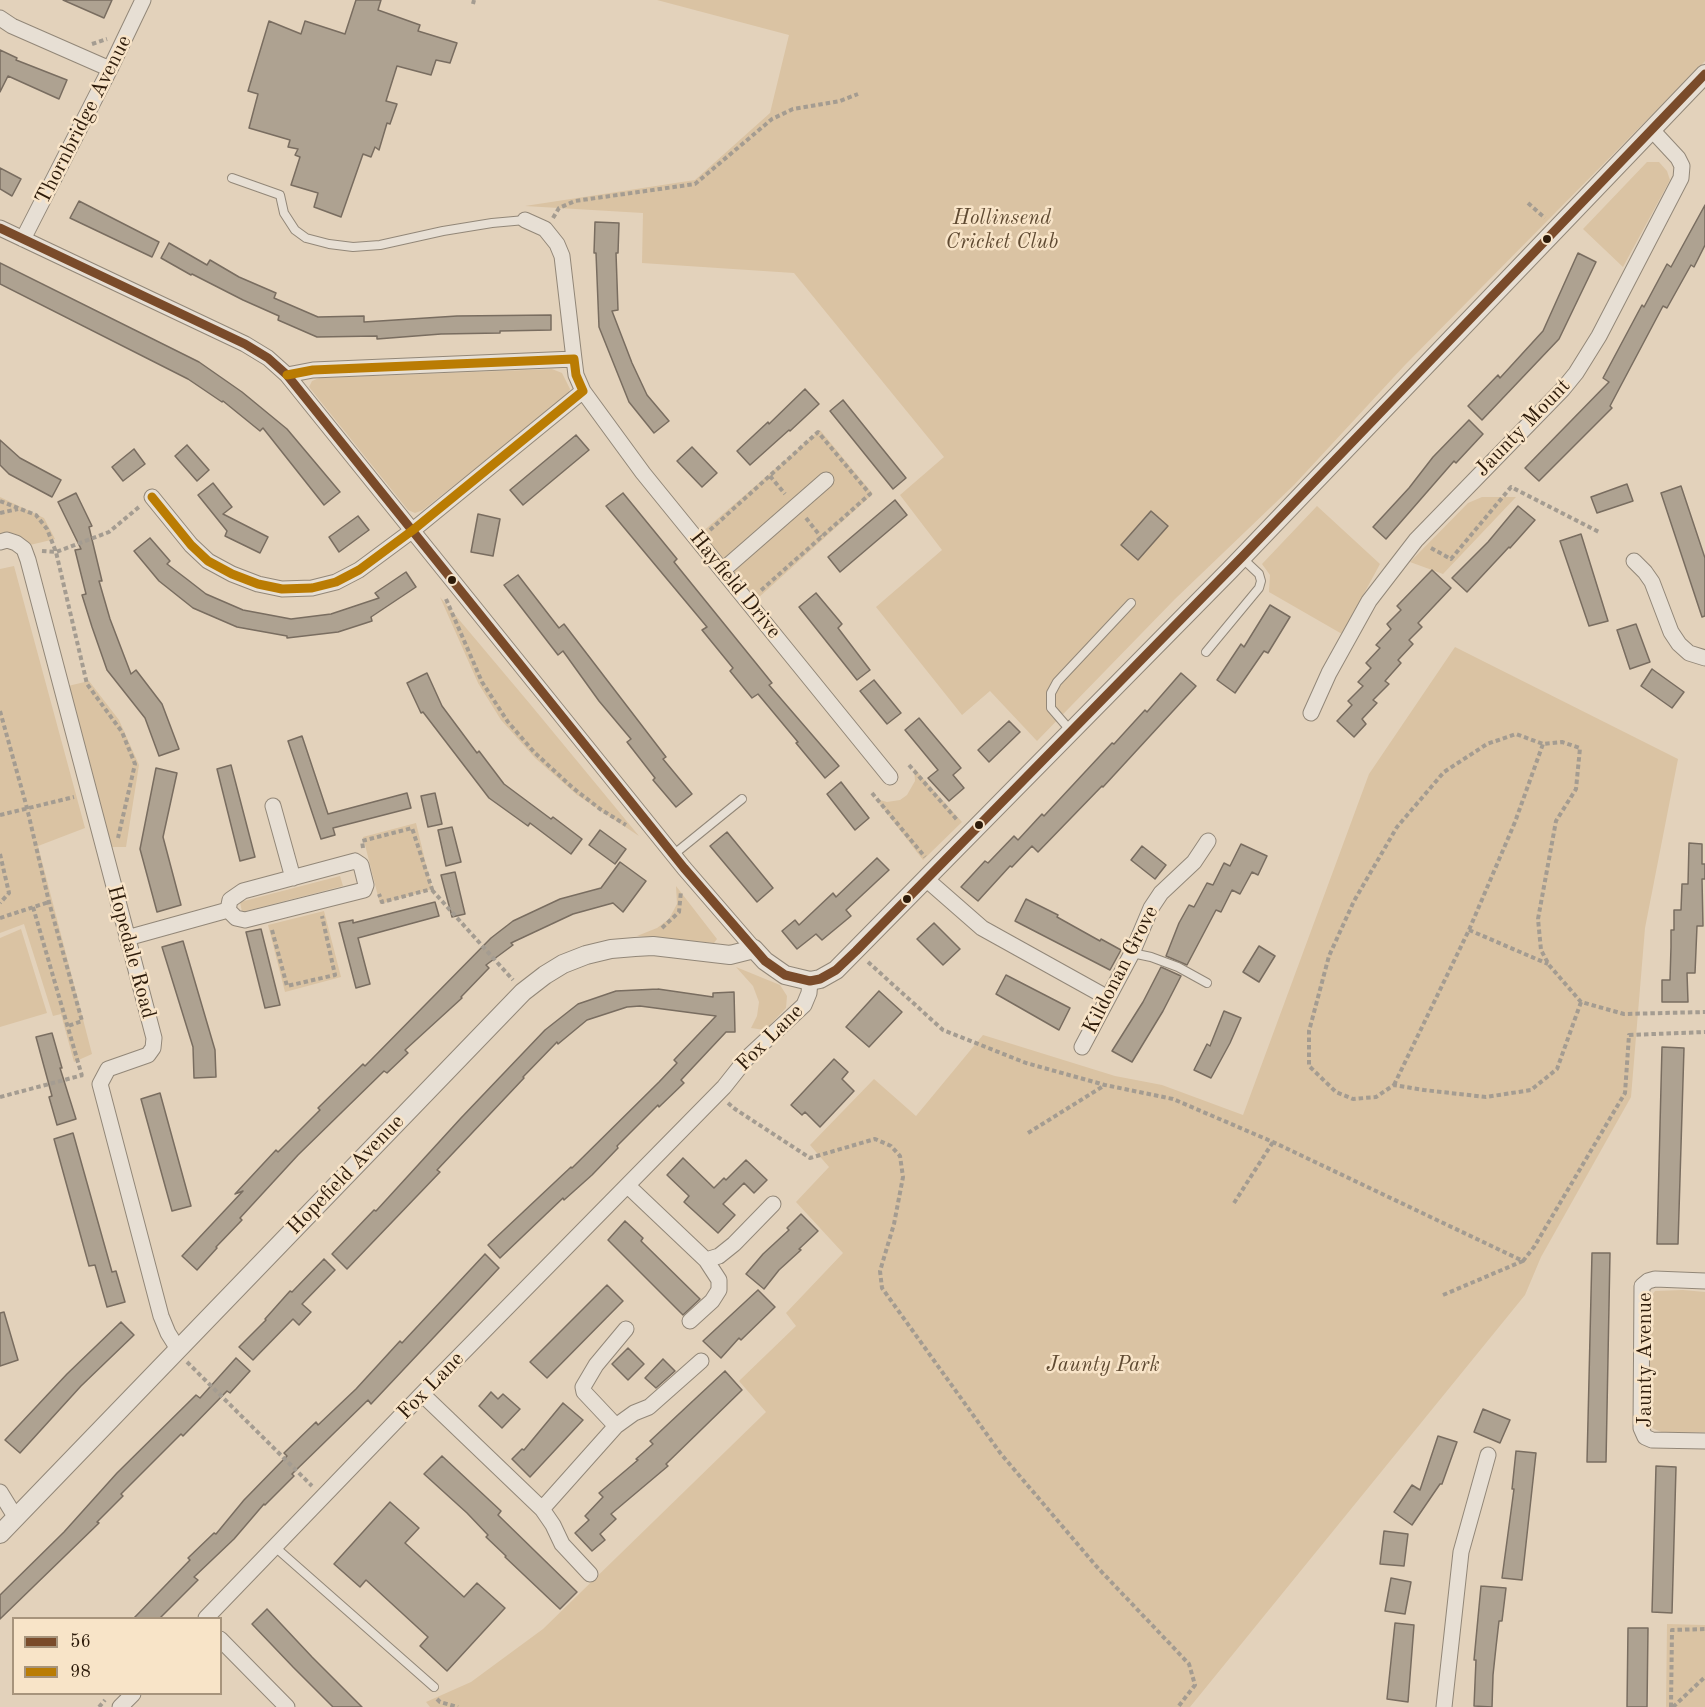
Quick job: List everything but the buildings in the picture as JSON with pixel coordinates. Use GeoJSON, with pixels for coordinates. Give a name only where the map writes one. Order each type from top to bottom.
{"type":"FeatureCollection","features":[{"type":"Feature","properties":{"kind":"street","name":"Thornbridge Avenue"},"geometry":{"type":"LineString","coordinates":[[23,239],[143,0]]}},
{"type":"Feature","properties":{"kind":"street"},"geometry":{"type":"LineString","coordinates":[[0,18],[12,26],[110,69]]}},
{"type":"Feature","properties":{"kind":"street","name":"Fox Lane"},"geometry":{"type":"LineString","coordinates":[[207,1617],[718,1093],[747,1058],[804,1005],[810,993],[810,981],[820,979],[836,970],[856,951],[1242,557],[1705,74]]}},
{"type":"Feature","properties":{"kind":"street","name":"Jaunty Mount"},"geometry":{"type":"LineString","coordinates":[[1311,712],[1329,673],[1369,601],[1416,540],[1563,389],[1599,336],[1681,178],[1682,166],[1678,158],[1652,130]]}},
{"type":"Feature","properties":{"kind":"street"},"geometry":{"type":"LineString","coordinates":[[525,220],[544,230]]}},
{"type":"Feature","properties":{"kind":"street"},"geometry":{"type":"LineString","coordinates":[[0,228],[245,344],[268,358],[287,375],[674,855],[754,950],[785,975],[810,981]]}},
{"type":"Feature","properties":{"kind":"street","name":"Hayfield Drive"},"geometry":{"type":"LineString","coordinates":[[544,230],[557,244],[562,256],[576,375],[583,391],[643,473],[890,777]]}},
{"type":"Feature","properties":{"kind":"street"},"geometry":{"type":"LineString","coordinates":[[287,375],[313,370],[574,359]]}},
{"type":"Feature","properties":{"kind":"street"},"geometry":{"type":"LineString","coordinates":[[152,497],[191,545],[208,561],[258,584],[282,589],[312,588],[336,582],[359,570],[413,530],[583,391]]}},
{"type":"Feature","properties":{"kind":"street"},"geometry":{"type":"LineString","coordinates":[[723,570],[826,480]]}},
{"type":"Feature","properties":{"kind":"street"},"geometry":{"type":"LineString","coordinates":[[0,542],[7,540],[24,549]]}},
{"type":"Feature","properties":{"kind":"street","name":"Hopedale Road"},"geometry":{"type":"LineString","coordinates":[[24,549],[154,1038],[153,1048],[148,1055],[108,1069]]}},
{"type":"Feature","properties":{"kind":"street"},"geometry":{"type":"LineString","coordinates":[[1634,561],[1652,582],[1671,632],[1679,644],[1689,652],[1705,658]]}},
{"type":"Feature","properties":{"kind":"street"},"geometry":{"type":"LineString","coordinates":[[273,806],[293,878]]}},
{"type":"Feature","properties":{"kind":"street","name":"Kildonan Grove"},"geometry":{"type":"LineString","coordinates":[[1082,1047],[1132,954],[1151,908],[1161,893],[1194,862],[1208,841]]}},
{"type":"Feature","properties":{"kind":"street"},"geometry":{"type":"LineString","coordinates":[[355,861],[361,865],[366,885],[364,890],[245,920],[236,918],[228,910],[231,900],[243,891],[355,861]]}},
{"type":"Feature","properties":{"kind":"street"},"geometry":{"type":"LineString","coordinates":[[930,874],[982,928],[1108,998]]}},
{"type":"Feature","properties":{"kind":"street"},"geometry":{"type":"LineString","coordinates":[[127,938],[228,910]]}},
{"type":"Feature","properties":{"kind":"street","name":"Hopefield Avenue"},"geometry":{"type":"LineString","coordinates":[[0,1534],[523,992],[562,964],[611,949],[653,946],[730,955],[754,950]]}},
{"type":"Feature","properties":{"kind":"street"},"geometry":{"type":"LineString","coordinates":[[108,1069],[100,1084],[161,1316],[178,1349]]}},
{"type":"Feature","properties":{"kind":"street"},"geometry":{"type":"LineString","coordinates":[[628,1186],[706,1260],[718,1280],[719,1290],[712,1301],[690,1321]]}},
{"type":"Feature","properties":{"kind":"street"},"geometry":{"type":"LineString","coordinates":[[706,1260],[718,1256],[734,1244],[773,1204]]}},
{"type":"Feature","properties":{"kind":"street","name":"Jaunty Avenue"},"geometry":{"type":"LineString","coordinates":[[1705,1281],[1655,1279],[1642,1286],[1641,1428],[1645,1437],[1652,1440],[1705,1441]]}},
{"type":"Feature","properties":{"kind":"street"},"geometry":{"type":"LineString","coordinates":[[616,1426],[584,1392],[584,1387],[596,1365],[626,1329]]}},
{"type":"Feature","properties":{"kind":"street"},"geometry":{"type":"LineString","coordinates":[[542,1509],[616,1426],[634,1413],[649,1407],[701,1361]]}},
{"type":"Feature","properties":{"kind":"street"},"geometry":{"type":"LineString","coordinates":[[422,1394],[542,1509],[553,1524],[562,1544],[590,1574]]}},
{"type":"Feature","properties":{"kind":"street"},"geometry":{"type":"LineString","coordinates":[[1444,1707],[1461,1552],[1488,1455]]}},
{"type":"Feature","properties":{"kind":"street"},"geometry":{"type":"LineString","coordinates":[[0,1492],[16,1518]]}},
{"type":"Feature","properties":{"kind":"street"},"geometry":{"type":"LineString","coordinates":[[222,1641],[287,1707]]}},
{"type":"Feature","properties":{"kind":"street"},"geometry":{"type":"LineString","coordinates":[[120,1707],[132,1695]]}},
{"type":"Feature","properties":{"kind":"lane"},"geometry":{"type":"LineString","coordinates":[[232,178],[280,195],[284,213],[295,230],[306,238],[328,244],[353,247],[380,245],[443,231],[525,220]]}},
{"type":"Feature","properties":{"kind":"lane"},"geometry":{"type":"LineString","coordinates":[[1206,652],[1259,588],[1262,581],[1259,574],[1242,557]]}},
{"type":"Feature","properties":{"kind":"lane"},"geometry":{"type":"LineString","coordinates":[[1071,732],[1051,708],[1051,693],[1057,682],[1131,603]]}},
{"type":"Feature","properties":{"kind":"lane"},"geometry":{"type":"LineString","coordinates":[[674,855],[742,799]]}},
{"type":"Feature","properties":{"kind":"lane"},"geometry":{"type":"LineString","coordinates":[[1132,954],[1151,957],[1178,967],[1207,983]]}},
{"type":"Feature","properties":{"kind":"lane"},"geometry":{"type":"LineString","coordinates":[[276,1547],[434,1687]]}},
{"type":"Feature","properties":{"kind":"path"},"geometry":{"type":"LineString","coordinates":[[544,230],[559,208],[575,201],[695,184],[772,119],[794,110],[840,101],[858,94]]}},
{"type":"Feature","properties":{"kind":"path"},"geometry":{"type":"LineString","coordinates":[[1528,202],[1548,220]]}},
{"type":"Feature","properties":{"kind":"path"},"geometry":{"type":"LineString","coordinates":[[1416,540],[1451,559],[1511,487],[1599,532]]}},
{"type":"Feature","properties":{"kind":"path"},"geometry":{"type":"LineString","coordinates":[[24,549],[56,552],[109,532],[152,497]]}},
{"type":"Feature","properties":{"kind":"path"},"geometry":{"type":"LineString","coordinates":[[0,501],[36,515],[47,529],[56,552],[87,684],[122,732],[135,764],[119,835],[108,867]]}},
{"type":"Feature","properties":{"kind":"path"},"geometry":{"type":"LineString","coordinates":[[0,513],[19,509]]}},
{"type":"Feature","properties":{"kind":"path"},"geometry":{"type":"LineString","coordinates":[[446,599],[482,682],[508,722],[534,752],[573,788],[626,825]]}},
{"type":"Feature","properties":{"kind":"path"},"geometry":{"type":"LineString","coordinates":[[0,711],[82,1021],[68,1026]]}},
{"type":"Feature","properties":{"kind":"path"},"geometry":{"type":"LineString","coordinates":[[1543,744],[1515,822],[1469,930],[1394,1085],[1376,1097],[1353,1099],[1336,1092],[1309,1066],[1309,1031],[1329,956],[1354,902],[1397,827],[1444,772],[1487,744],[1516,734],[1543,744],[1562,742],[1580,748],[1576,789],[1557,821],[1538,919],[1541,950],[1548,965],[1581,1002],[1624,1014],[1705,1012]]}},
{"type":"Feature","properties":{"kind":"path"},"geometry":{"type":"LineString","coordinates":[[909,765],[969,835]]}},
{"type":"Feature","properties":{"kind":"path"},"geometry":{"type":"LineString","coordinates":[[0,815],[89,793]]}},
{"type":"Feature","properties":{"kind":"path"},"geometry":{"type":"LineString","coordinates":[[872,793],[930,874]]}},
{"type":"Feature","properties":{"kind":"path"},"geometry":{"type":"LineString","coordinates":[[361,865],[365,856],[362,841],[412,828],[432,889],[523,992]]}},
{"type":"Feature","properties":{"kind":"path"},"geometry":{"type":"LineString","coordinates":[[0,854],[9,893],[0,903]]}},
{"type":"Feature","properties":{"kind":"path"},"geometry":{"type":"LineString","coordinates":[[366,885],[378,892],[382,902],[432,889]]}},
{"type":"Feature","properties":{"kind":"path"},"geometry":{"type":"LineString","coordinates":[[635,947],[670,923],[679,912],[681,891]]}},
{"type":"Feature","properties":{"kind":"path"},"geometry":{"type":"LineString","coordinates":[[0,918],[49,902]]}},
{"type":"Feature","properties":{"kind":"path"},"geometry":{"type":"LineString","coordinates":[[268,915],[287,986],[335,975],[318,902]]}},
{"type":"Feature","properties":{"kind":"path"},"geometry":{"type":"LineString","coordinates":[[33,907],[82,1076]]}},
{"type":"Feature","properties":{"kind":"path"},"geometry":{"type":"LineString","coordinates":[[1469,930],[1548,965]]}},
{"type":"Feature","properties":{"kind":"path"},"geometry":{"type":"LineString","coordinates":[[856,951],[943,1030],[1026,1063],[1173,1099],[1273,1142],[1523,1261]]}},
{"type":"Feature","properties":{"kind":"path"},"geometry":{"type":"LineString","coordinates":[[1394,1085],[1486,1097],[1531,1090],[1557,1068],[1581,1002]]}},
{"type":"Feature","properties":{"kind":"path"},"geometry":{"type":"LineString","coordinates":[[1443,1295],[1523,1261],[1534,1247],[1625,1093],[1629,1035],[1705,1032]]}},
{"type":"Feature","properties":{"kind":"path"},"geometry":{"type":"LineString","coordinates":[[0,1097],[108,1069]]}},
{"type":"Feature","properties":{"kind":"path"},"geometry":{"type":"LineString","coordinates":[[1028,1133],[1105,1084]]}},
{"type":"Feature","properties":{"kind":"path"},"geometry":{"type":"LineString","coordinates":[[718,1093],[735,1109],[810,1158],[875,1139],[891,1146],[900,1156],[903,1177],[894,1224],[879,1271],[882,1288],[1001,1454],[1097,1567],[1189,1664],[1195,1685],[1178,1707]]}},
{"type":"Feature","properties":{"kind":"path"},"geometry":{"type":"LineString","coordinates":[[1234,1203],[1273,1142]]}},
{"type":"Feature","properties":{"kind":"path"},"geometry":{"type":"LineString","coordinates":[[178,1349],[190,1365],[324,1498]]}},
{"type":"Feature","properties":{"kind":"path"},"geometry":{"type":"LineString","coordinates":[[1672,1707],[1672,1630],[1705,1629]]}},
{"type":"Feature","properties":{"kind":"path"},"geometry":{"type":"LineString","coordinates":[[1672,1707],[1705,1677]]}},
{"type":"Feature","properties":{"kind":"path"},"geometry":{"type":"LineString","coordinates":[[434,1687],[434,1695],[440,1702],[458,1707]]}},
{"type":"Feature","properties":{"kind":"green space","name":"Hollinsend Cricket Club"},"geometry":{"type":"Polygon","coordinates":[[[657,0],[1705,0],[1705,61],[1405,365],[1294,485],[1175,599],[1037,741],[990,691],[962,715],[876,607],[942,550],[900,495],[944,457],[794,273],[642,263],[643,213],[525,206],[695,180],[770,113],[789,35],[657,0]]]}},
{"type":"Feature","properties":{"kind":"green space"},"geometry":{"type":"Polygon","coordinates":[[[1647,162],[1659,162],[1667,171],[1670,180],[1623,267],[1583,229],[1647,162]]]}},
{"type":"Feature","properties":{"kind":"green space"},"geometry":{"type":"Polygon","coordinates":[[[552,369],[562,373],[570,389],[568,395],[423,510],[415,513],[408,510],[309,387],[312,381],[319,378],[552,369]]]}},
{"type":"Feature","properties":{"kind":"green space"},"geometry":{"type":"Polygon","coordinates":[[[820,430],[873,494],[757,599],[701,533],[820,430]]]}},
{"type":"Feature","properties":{"kind":"green space"},"geometry":{"type":"Polygon","coordinates":[[[0,497],[44,518],[55,539],[30,545],[0,535],[0,497]]]}},
{"type":"Feature","properties":{"kind":"green space"},"geometry":{"type":"Polygon","coordinates":[[[1482,497],[1516,497],[1443,574],[1410,562],[1468,503],[1482,497]]]}},
{"type":"Feature","properties":{"kind":"green space"},"geometry":{"type":"Polygon","coordinates":[[[1317,506],[1380,564],[1342,634],[1269,592],[1270,575],[1262,564],[1317,506]]]}},
{"type":"Feature","properties":{"kind":"green space"},"geometry":{"type":"Polygon","coordinates":[[[14,566],[85,828],[38,846],[92,1054],[74,1062],[61,1014],[53,1016],[24,924],[0,933],[0,569],[14,566]]]}},
{"type":"Feature","properties":{"kind":"green space"},"geometry":{"type":"Polygon","coordinates":[[[440,597],[639,836],[577,795],[535,758],[501,720],[478,683],[440,597]]]}},
{"type":"Feature","properties":{"kind":"green space","name":"Jaunty Park"},"geometry":{"type":"Polygon","coordinates":[[[1455,647],[1678,759],[1645,928],[1631,1097],[1541,1257],[1525,1295],[1190,1707],[430,1707],[426,1702],[471,1682],[543,1629],[766,1412],[739,1381],[796,1326],[786,1313],[843,1253],[796,1202],[829,1167],[810,1145],[874,1079],[916,1116],[983,1035],[1115,1076],[1162,1085],[1243,1115],[1369,774],[1455,647]]]}},
{"type":"Feature","properties":{"kind":"green space"},"geometry":{"type":"Polygon","coordinates":[[[89,681],[119,720],[139,765],[126,847],[110,847],[68,686],[89,681]]]}},
{"type":"Feature","properties":{"kind":"green space"},"geometry":{"type":"Polygon","coordinates":[[[914,768],[962,822],[923,860],[876,799],[887,802],[900,800],[907,795],[915,781],[914,768]]]}},
{"type":"Feature","properties":{"kind":"green space"},"geometry":{"type":"Polygon","coordinates":[[[416,823],[432,889],[380,904],[363,837],[416,823]]]}},
{"type":"Feature","properties":{"kind":"green space"},"geometry":{"type":"Polygon","coordinates":[[[340,876],[343,886],[242,912],[240,902],[340,876]]]}},
{"type":"Feature","properties":{"kind":"green space"},"geometry":{"type":"Polygon","coordinates":[[[676,886],[717,939],[714,943],[637,936],[657,928],[669,919],[677,904],[676,886]]]}},
{"type":"Feature","properties":{"kind":"green space"},"geometry":{"type":"Polygon","coordinates":[[[324,911],[341,977],[285,992],[268,925],[324,911]]]}},
{"type":"Feature","properties":{"kind":"green space"},"geometry":{"type":"Polygon","coordinates":[[[21,929],[47,1013],[0,1027],[0,938],[21,929]]]}},
{"type":"Feature","properties":{"kind":"green space"},"geometry":{"type":"Polygon","coordinates":[[[736,967],[780,985],[787,996],[786,1008],[765,1030],[751,1028],[757,1016],[759,1002],[753,986],[736,967]]]}},
{"type":"Feature","properties":{"kind":"green space"},"geometry":{"type":"Polygon","coordinates":[[[1655,1291],[1705,1292],[1705,1432],[1664,1433],[1649,1424],[1648,1302],[1655,1291]]]}},
{"type":"Feature","properties":{"kind":"green space"},"geometry":{"type":"Polygon","coordinates":[[[1667,1624],[1705,1625],[1705,1707],[1666,1707],[1667,1624]]]}},
{"type":"Feature","properties":{"kind":"transit line","name":"56"},"geometry":{"type":"LineString","coordinates":[[0,228],[245,344],[268,358],[287,375],[684,868],[765,961],[785,975],[810,981],[820,979],[836,970],[856,951],[1242,557],[1705,74]]}},
{"type":"Feature","properties":{"kind":"transit line","name":"98"},"geometry":{"type":"LineString","coordinates":[[152,497],[191,545],[208,561],[258,584],[282,589],[312,588],[336,582],[359,570],[413,530],[583,391],[576,375],[574,359],[313,370],[287,375]]}}]}
